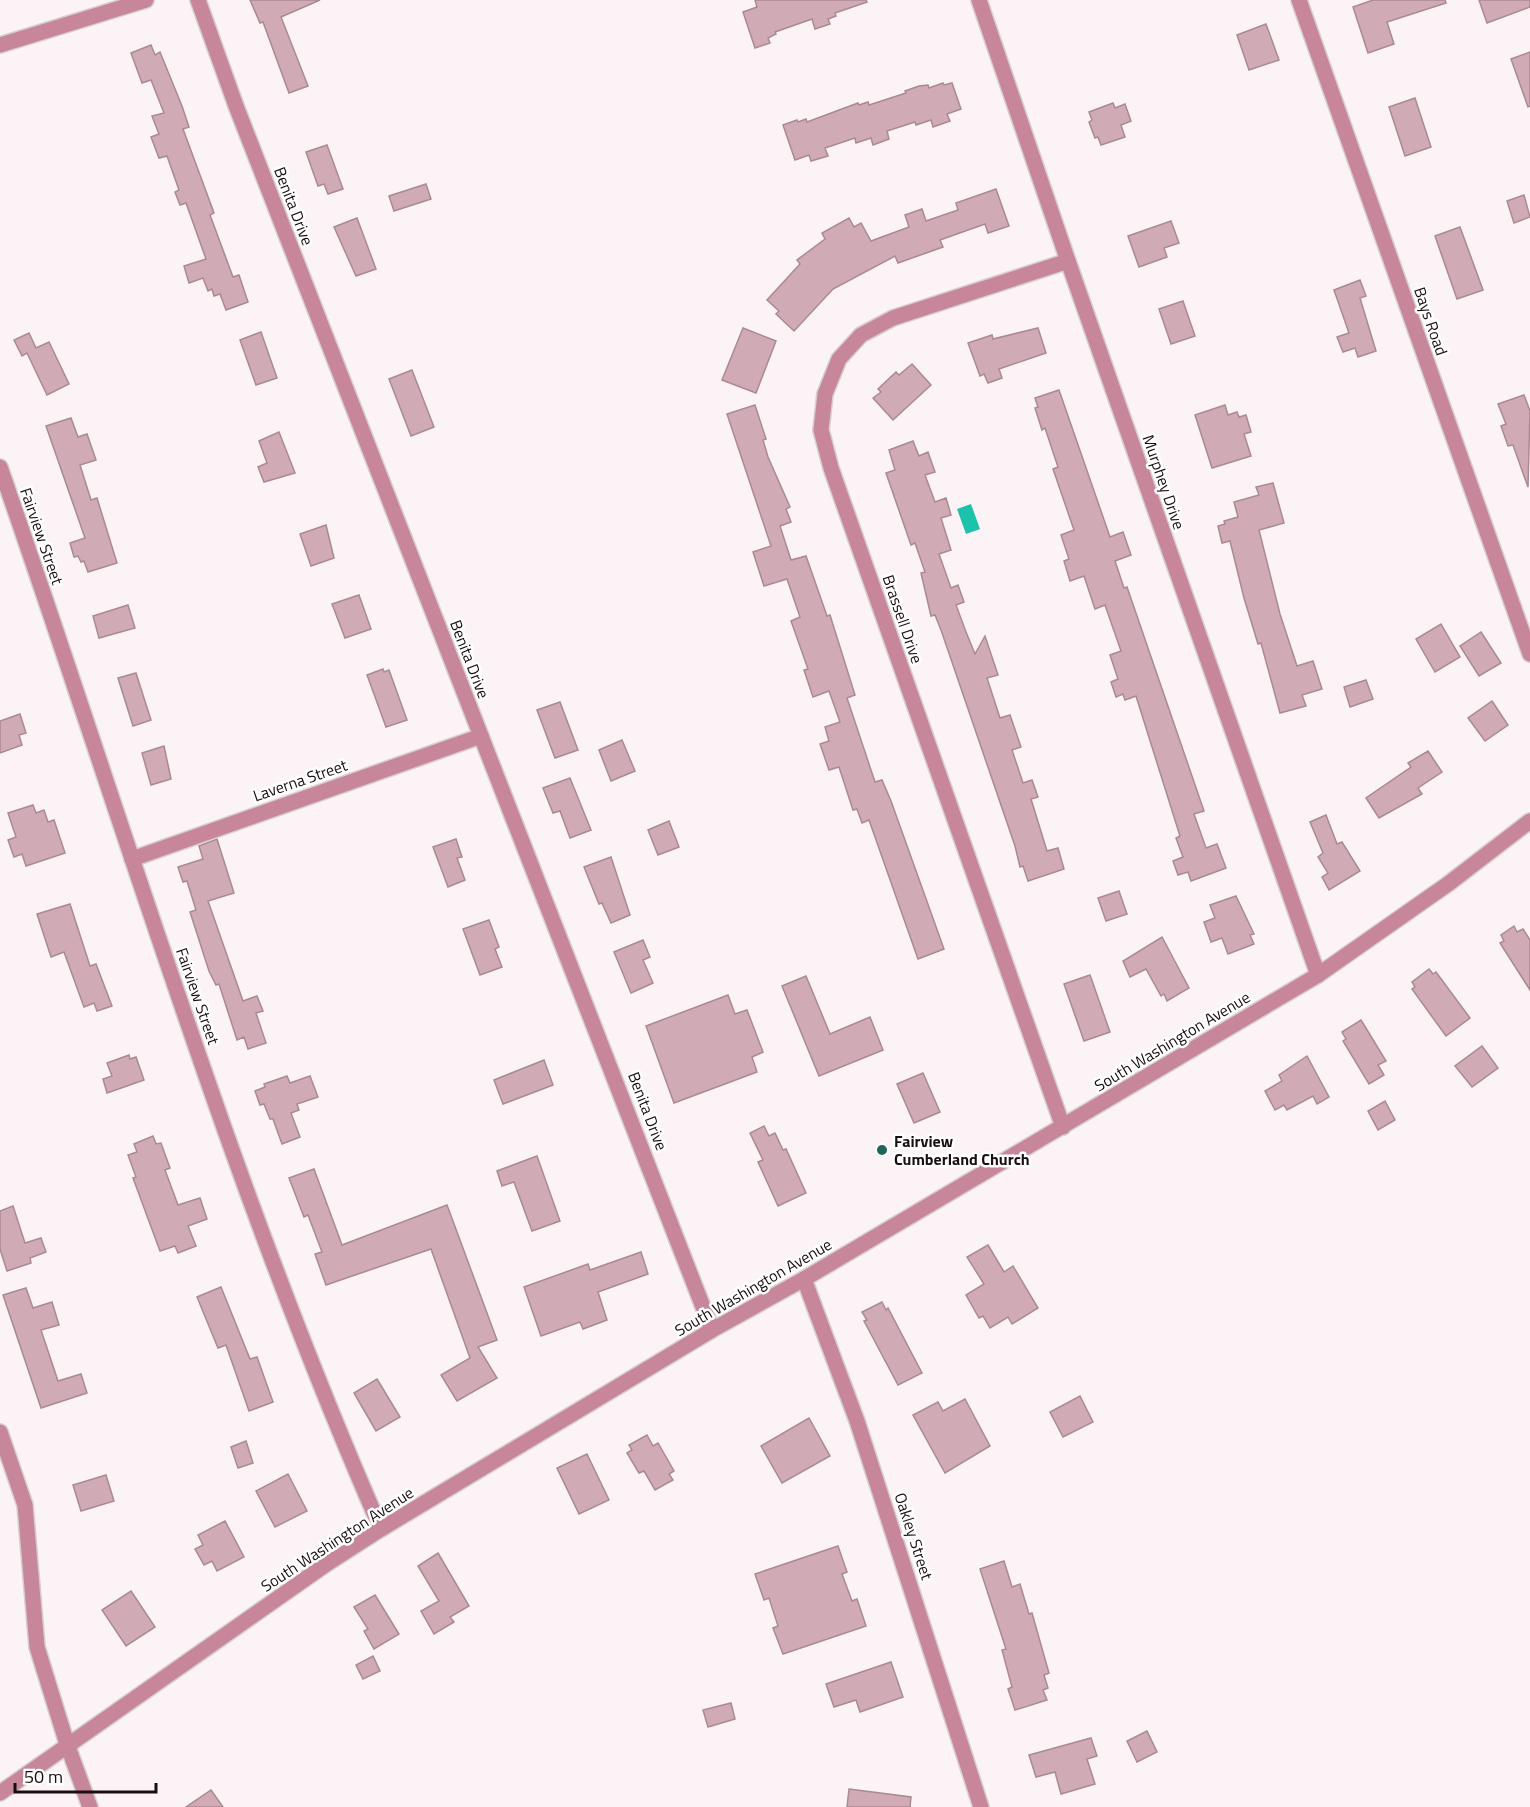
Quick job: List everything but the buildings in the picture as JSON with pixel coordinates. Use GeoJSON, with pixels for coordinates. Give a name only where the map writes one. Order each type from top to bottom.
{"type":"FeatureCollection","features":[{"type":"Feature","properties":{"kind":"street"},"geometry":{"type":"LineString","coordinates":[[0,45],[146,0]]}},
{"type":"Feature","properties":{"kind":"street","name":"Benita Drive"},"geometry":{"type":"LineString","coordinates":[[198,0],[712,1330]]}},
{"type":"Feature","properties":{"kind":"street","name":"Murphey Drive"},"geometry":{"type":"LineString","coordinates":[[979,0],[1318,975]]}},
{"type":"Feature","properties":{"kind":"street","name":"Bays Road"},"geometry":{"type":"LineString","coordinates":[[1299,0],[1530,654]]}},
{"type":"Feature","properties":{"kind":"street","name":"Brassell Drive"},"geometry":{"type":"LineString","coordinates":[[1063,1127],[831,468],[821,421],[825,394],[831,376],[849,345],[861,335],[893,318],[1068,261]]}},
{"type":"Feature","properties":{"kind":"street","name":"Fairview Street"},"geometry":{"type":"LineString","coordinates":[[0,467],[216,1101],[341,1438],[381,1529]]}},
{"type":"Feature","properties":{"kind":"street","name":"Laverna Street"},"geometry":{"type":"LineString","coordinates":[[132,859],[481,736]]}},
{"type":"Feature","properties":{"kind":"street","name":"South Washington Avenue"},"geometry":{"type":"LineString","coordinates":[[0,1793],[67,1744],[381,1529],[712,1330],[804,1279],[1318,975],[1448,884],[1530,821]]}},
{"type":"Feature","properties":{"kind":"street","name":"Oakley Street"},"geometry":{"type":"LineString","coordinates":[[804,1279],[857,1421],[981,1807]]}},
{"type":"Feature","properties":{"kind":"street"},"geometry":{"type":"LineString","coordinates":[[0,1432],[25,1505],[37,1647],[67,1744],[90,1807]]}},
{"type":"Feature","properties":{"kind":"shaded area"},"geometry":{"type":"Polygon","coordinates":[[[971,504],[980,529],[966,534],[957,509],[971,504]]]}},
{"type":"Feature","properties":{"kind":"place","name":"Fairview Cumberland Church"},"geometry":{"type":"Point","coordinates":[882,1150]}}]}
